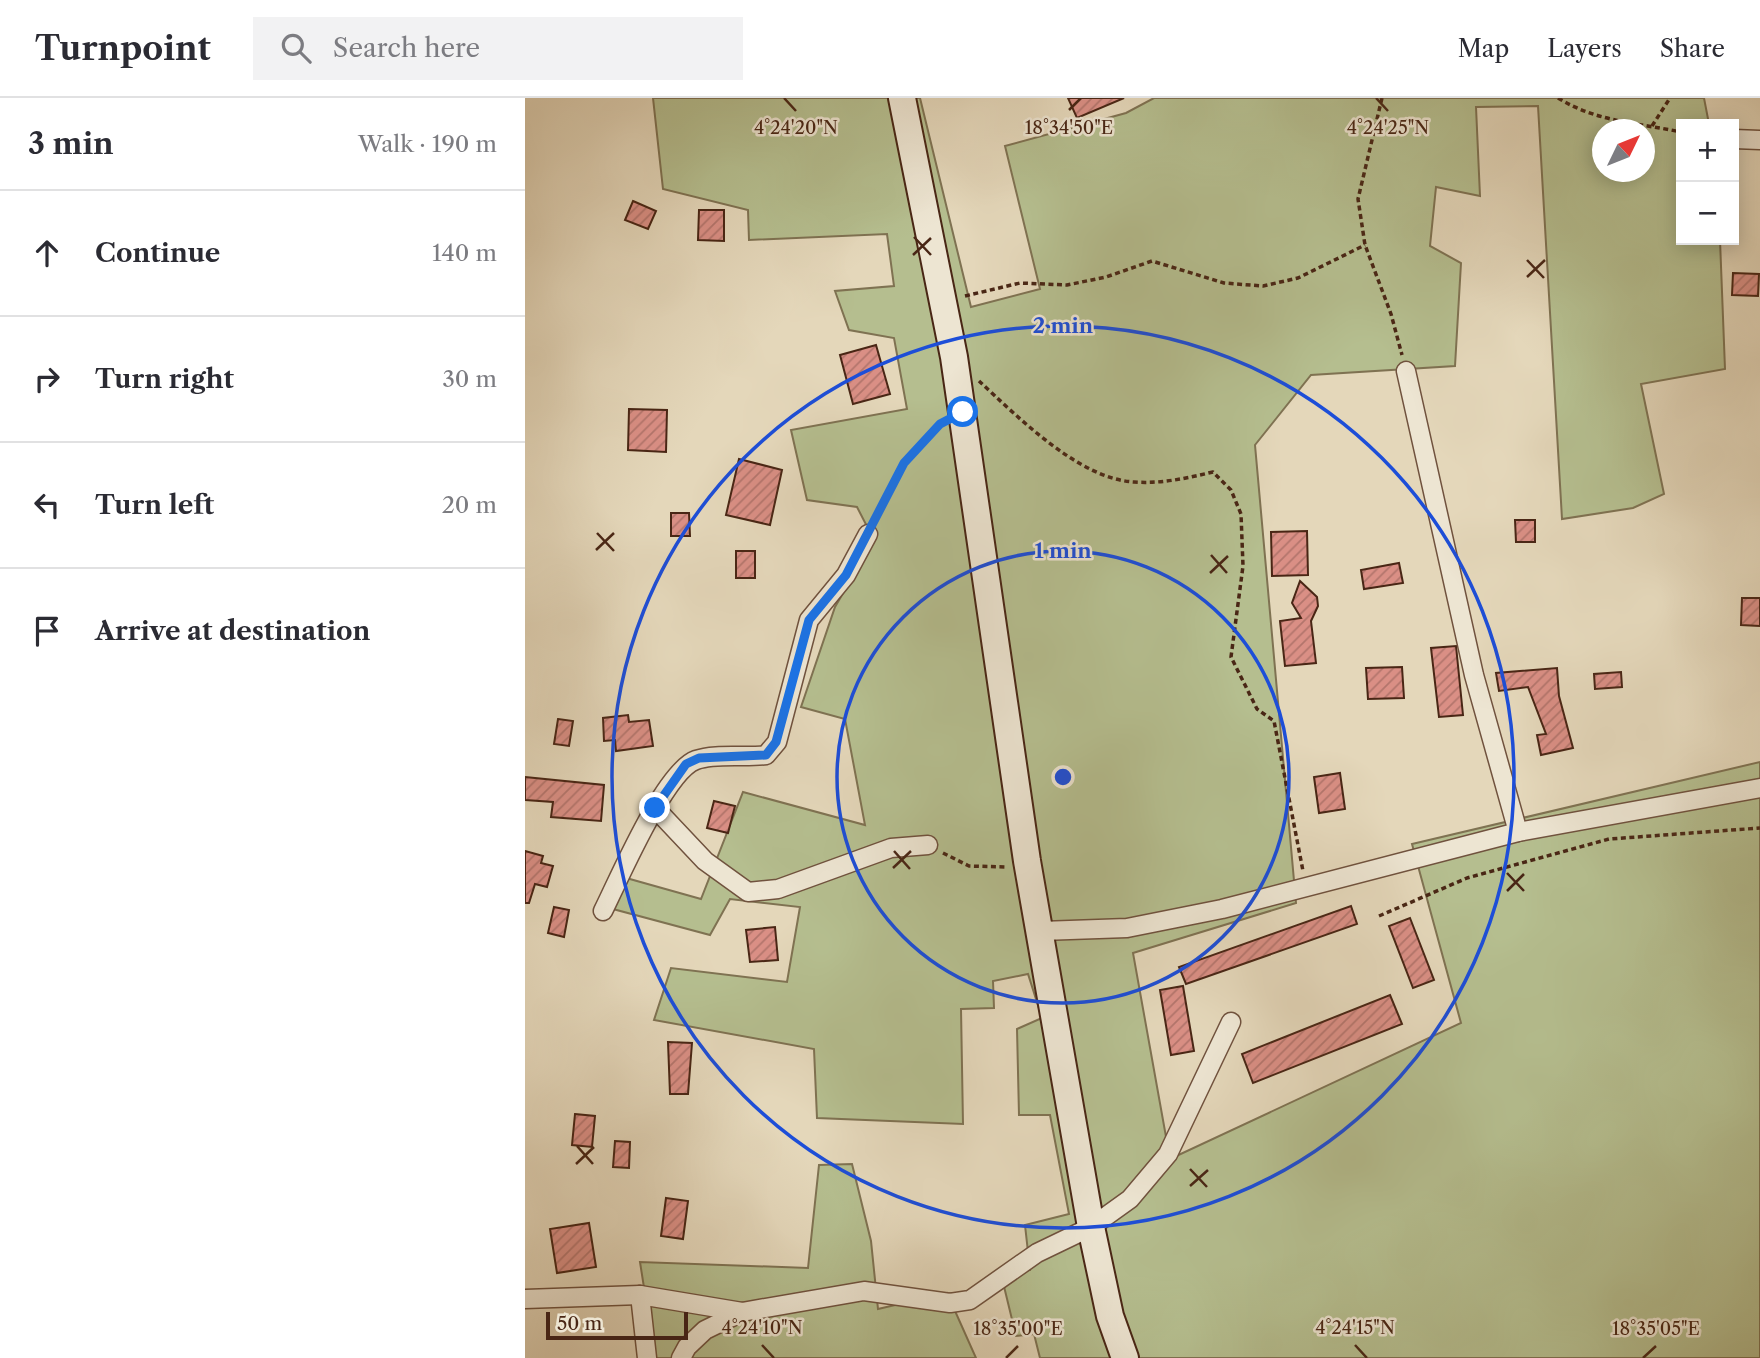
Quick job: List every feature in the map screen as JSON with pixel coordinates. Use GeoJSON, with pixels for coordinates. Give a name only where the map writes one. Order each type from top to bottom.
{"type":"FeatureCollection","features":[{"type":"Feature","properties":{"kind":"main road"},"geometry":{"type":"LineString","coordinates":[[902,98],[954,357],[1027,860],[1091,1227],[1110,1317],[1125,1358]]}},
{"type":"Feature","properties":{"kind":"street"},"geometry":{"type":"LineString","coordinates":[[1739,139],[1760,140]]}},
{"type":"Feature","properties":{"kind":"street"},"geometry":{"type":"LineString","coordinates":[[1406,371],[1474,675],[1518,832]]}},
{"type":"Feature","properties":{"kind":"street"},"geometry":{"type":"LineString","coordinates":[[603,911],[655,808],[686,764],[699,758],[766,755],[776,742],[809,620],[846,575],[868,534]]}},
{"type":"Feature","properties":{"kind":"street"},"geometry":{"type":"LineString","coordinates":[[1041,931],[1127,928],[1306,887],[1518,832],[1760,788]]}},
{"type":"Feature","properties":{"kind":"street"},"geometry":{"type":"LineString","coordinates":[[655,808],[705,861],[748,892],[778,889],[891,848],[928,845]]}},
{"type":"Feature","properties":{"kind":"street"},"geometry":{"type":"LineString","coordinates":[[681,1358],[687,1347],[705,1330],[742,1312],[864,1291],[950,1303],[970,1300],[1037,1253],[1091,1227],[1130,1199],[1168,1154],[1231,1022]]}},
{"type":"Feature","properties":{"kind":"street"},"geometry":{"type":"LineString","coordinates":[[525,1299],[639,1295],[742,1312]]}},
{"type":"Feature","properties":{"kind":"street"},"geometry":{"type":"LineString","coordinates":[[639,1295],[647,1358]]}},
{"type":"Feature","properties":{"kind":"path"},"geometry":{"type":"LineString","coordinates":[[1382,98],[1358,199],[1366,245],[1391,313],[1406,371]]}},
{"type":"Feature","properties":{"kind":"path"},"geometry":{"type":"LineString","coordinates":[[1559,98],[1577,110],[1603,119]]}},
{"type":"Feature","properties":{"kind":"path"},"geometry":{"type":"LineString","coordinates":[[1655,121],[1670,98]]}},
{"type":"Feature","properties":{"kind":"path"},"geometry":{"type":"LineString","coordinates":[[1655,127],[1676,131]]}},
{"type":"Feature","properties":{"kind":"path"},"geometry":{"type":"LineString","coordinates":[[943,301],[1020,283],[1067,285],[1106,277],[1152,261],[1224,283],[1263,286],[1298,278],[1366,245]]}},
{"type":"Feature","properties":{"kind":"path"},"geometry":{"type":"LineString","coordinates":[[954,357],[1016,415],[1078,464],[1131,482],[1173,482],[1213,472],[1231,490],[1241,514],[1243,566],[1231,657],[1257,709],[1274,721],[1306,887]]}},
{"type":"Feature","properties":{"kind":"path"},"geometry":{"type":"LineString","coordinates":[[868,534],[904,463],[940,424],[963,412]]}},
{"type":"Feature","properties":{"kind":"path"},"geometry":{"type":"LineString","coordinates":[[1379,916],[1467,878],[1609,839],[1760,828]]}},
{"type":"Feature","properties":{"kind":"path"},"geometry":{"type":"LineString","coordinates":[[928,845],[969,866],[1001,868],[1027,860]]}},
{"type":"Feature","properties":{"kind":"green space"},"geometry":{"type":"Polygon","coordinates":[[[653,98],[920,98],[971,307],[1040,289],[1005,146],[1126,113],[1154,98],[1704,98],[1708,119],[1676,119],[1676,245],[1720,245],[1725,369],[1641,384],[1664,494],[1633,508],[1562,519],[1538,106],[1476,107],[1480,196],[1436,187],[1430,246],[1461,263],[1455,366],[1311,375],[1255,445],[1296,903],[1133,953],[1170,1159],[1461,1023],[1412,844],[1760,762],[1760,1358],[1040,1358],[1034,1334],[1016,1336],[1001,1274],[1030,1270],[1025,1225],[1069,1214],[1050,1115],[1019,1115],[1017,1029],[1042,1018],[1028,974],[993,981],[994,1008],[961,1009],[963,1124],[817,1118],[814,1049],[654,1020],[671,968],[787,982],[800,907],[730,899],[710,935],[598,905],[612,874],[701,899],[743,792],[865,825],[845,719],[801,707],[835,607],[874,540],[857,507],[807,500],[791,430],[907,409],[894,338],[849,330],[835,291],[894,286],[887,234],[749,240],[748,210],[663,189],[653,98]]]}},
{"type":"Feature","properties":{"kind":"green space"},"geometry":{"type":"Polygon","coordinates":[[[852,1164],[871,1241],[878,1309],[947,1293],[976,1358],[655,1358],[640,1262],[808,1268],[819,1165],[852,1164]]]}},
{"type":"Feature","properties":{"kind":"building"},"geometry":{"type":"Polygon","coordinates":[[[1068,98],[1124,98],[1077,118],[1068,98]]]}},
{"type":"Feature","properties":{"kind":"building"},"geometry":{"type":"Polygon","coordinates":[[[633,201],[656,211],[648,229],[625,220],[633,201]]]}},
{"type":"Feature","properties":{"kind":"building"},"geometry":{"type":"Polygon","coordinates":[[[699,210],[724,210],[724,241],[698,240],[699,210]]]}},
{"type":"Feature","properties":{"kind":"building"},"geometry":{"type":"Polygon","coordinates":[[[1733,273],[1759,274],[1758,296],[1732,295],[1733,273]]]}},
{"type":"Feature","properties":{"kind":"building"},"geometry":{"type":"Polygon","coordinates":[[[876,345],[890,394],[853,404],[840,355],[876,345]]]}},
{"type":"Feature","properties":{"kind":"building"},"geometry":{"type":"Polygon","coordinates":[[[629,409],[667,410],[666,452],[628,450],[629,409]]]}},
{"type":"Feature","properties":{"kind":"building"},"geometry":{"type":"Polygon","coordinates":[[[739,459],[782,470],[770,525],[726,515],[739,459]]]}},
{"type":"Feature","properties":{"kind":"building"},"geometry":{"type":"Polygon","coordinates":[[[671,513],[689,513],[690,536],[671,536],[671,513]]]}},
{"type":"Feature","properties":{"kind":"building"},"geometry":{"type":"Polygon","coordinates":[[[1515,520],[1535,520],[1535,542],[1516,542],[1515,520]]]}},
{"type":"Feature","properties":{"kind":"building"},"geometry":{"type":"Polygon","coordinates":[[[1307,531],[1308,575],[1272,576],[1271,532],[1307,531]]]}},
{"type":"Feature","properties":{"kind":"building"},"geometry":{"type":"Polygon","coordinates":[[[736,551],[755,551],[755,578],[736,578],[736,551]]]}},
{"type":"Feature","properties":{"kind":"building"},"geometry":{"type":"Polygon","coordinates":[[[1399,563],[1403,583],[1364,589],[1361,570],[1399,563]]]}},
{"type":"Feature","properties":{"kind":"building"},"geometry":{"type":"Polygon","coordinates":[[[1300,581],[1317,597],[1318,606],[1311,621],[1316,663],[1285,666],[1280,621],[1301,618],[1292,603],[1300,581]]]}},
{"type":"Feature","properties":{"kind":"building"},"geometry":{"type":"Polygon","coordinates":[[[1742,598],[1760,598],[1760,626],[1741,625],[1742,598]]]}},
{"type":"Feature","properties":{"kind":"building"},"geometry":{"type":"Polygon","coordinates":[[[1456,646],[1463,715],[1439,717],[1431,648],[1456,646]]]}},
{"type":"Feature","properties":{"kind":"building"},"geometry":{"type":"Polygon","coordinates":[[[1402,667],[1404,698],[1368,699],[1366,668],[1402,667]]]}},
{"type":"Feature","properties":{"kind":"building"},"geometry":{"type":"Polygon","coordinates":[[[1557,668],[1559,696],[1573,748],[1541,755],[1537,735],[1546,734],[1528,687],[1499,691],[1496,673],[1557,668]]]}},
{"type":"Feature","properties":{"kind":"building"},"geometry":{"type":"Polygon","coordinates":[[[1621,672],[1622,687],[1595,689],[1594,674],[1621,672]]]}},
{"type":"Feature","properties":{"kind":"building"},"geometry":{"type":"Polygon","coordinates":[[[628,715],[629,722],[649,720],[653,746],[616,751],[615,740],[604,741],[603,718],[628,715]]]}},
{"type":"Feature","properties":{"kind":"building"},"geometry":{"type":"Polygon","coordinates":[[[558,719],[573,721],[569,746],[554,744],[558,719]]]}},
{"type":"Feature","properties":{"kind":"building"},"geometry":{"type":"Polygon","coordinates":[[[1340,773],[1345,809],[1319,813],[1314,777],[1340,773]]]}},
{"type":"Feature","properties":{"kind":"building"},"geometry":{"type":"Polygon","coordinates":[[[525,777],[604,785],[601,821],[551,817],[553,802],[525,800],[525,777]]]}},
{"type":"Feature","properties":{"kind":"building"},"geometry":{"type":"Polygon","coordinates":[[[714,801],[735,806],[728,833],[707,828],[714,801]]]}},
{"type":"Feature","properties":{"kind":"building"},"geometry":{"type":"Polygon","coordinates":[[[525,851],[543,856],[541,863],[553,866],[547,887],[535,884],[529,903],[525,903],[525,851]]]}},
{"type":"Feature","properties":{"kind":"building"},"geometry":{"type":"Polygon","coordinates":[[[1351,906],[1357,924],[1186,984],[1179,967],[1351,906]]]}},
{"type":"Feature","properties":{"kind":"building"},"geometry":{"type":"Polygon","coordinates":[[[554,907],[569,910],[564,937],[548,933],[554,907]]]}},
{"type":"Feature","properties":{"kind":"building"},"geometry":{"type":"Polygon","coordinates":[[[1410,918],[1434,980],[1413,988],[1389,926],[1410,918]]]}},
{"type":"Feature","properties":{"kind":"building"},"geometry":{"type":"Polygon","coordinates":[[[775,927],[778,960],[750,962],[746,930],[775,927]]]}},
{"type":"Feature","properties":{"kind":"building"},"geometry":{"type":"Polygon","coordinates":[[[1183,986],[1194,1051],[1171,1055],[1160,990],[1183,986]]]}},
{"type":"Feature","properties":{"kind":"building"},"geometry":{"type":"Polygon","coordinates":[[[1390,995],[1402,1024],[1253,1083],[1242,1054],[1390,995]]]}},
{"type":"Feature","properties":{"kind":"building"},"geometry":{"type":"Polygon","coordinates":[[[668,1042],[692,1043],[688,1094],[670,1094],[668,1042]]]}},
{"type":"Feature","properties":{"kind":"building"},"geometry":{"type":"Polygon","coordinates":[[[575,1114],[595,1116],[592,1147],[572,1145],[575,1114]]]}},
{"type":"Feature","properties":{"kind":"building"},"geometry":{"type":"Polygon","coordinates":[[[615,1141],[630,1142],[629,1168],[613,1167],[615,1141]]]}},
{"type":"Feature","properties":{"kind":"building"},"geometry":{"type":"Polygon","coordinates":[[[666,1198],[688,1201],[683,1239],[661,1236],[666,1198]]]}},
{"type":"Feature","properties":{"kind":"building"},"geometry":{"type":"Polygon","coordinates":[[[589,1223],[596,1267],[557,1273],[550,1229],[589,1223]]]}},
{"type":"Feature","properties":{"kind":"route"},"geometry":{"type":"LineString","coordinates":[[655,808],[686,764],[699,758],[747,758],[766,755],[776,742],[809,620],[846,575],[904,463],[940,424],[963,412]]}}]}
